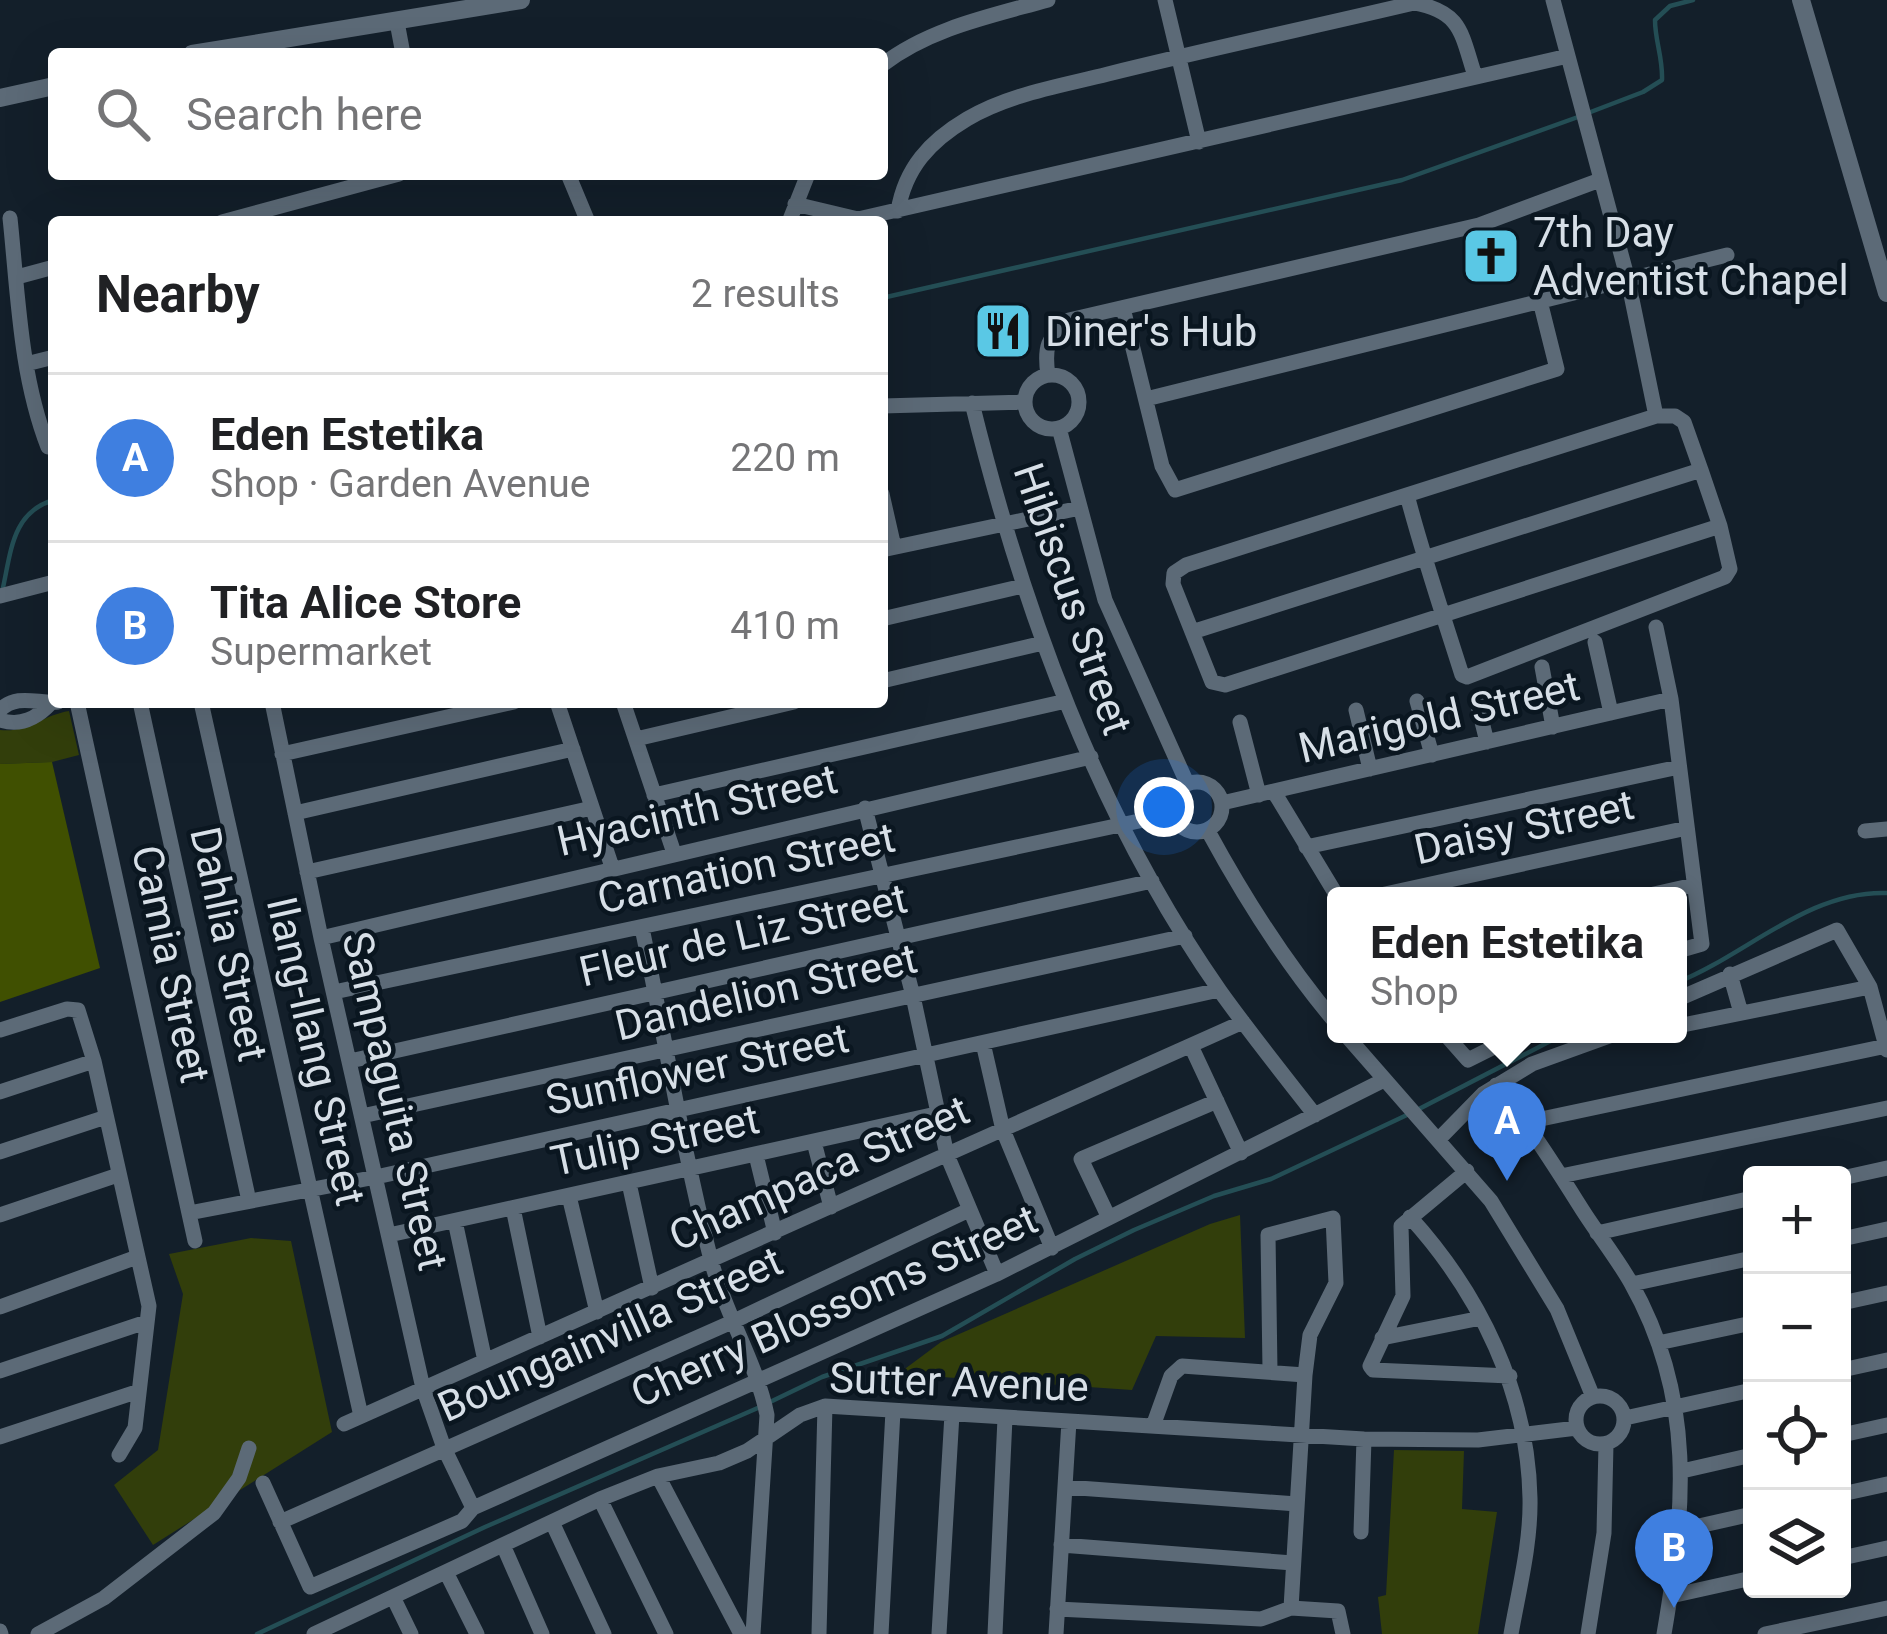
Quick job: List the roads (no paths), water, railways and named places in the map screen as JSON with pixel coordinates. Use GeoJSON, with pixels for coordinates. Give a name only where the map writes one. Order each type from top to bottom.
{"type":"FeatureCollection","features":[{"type":"Feature","properties":{"kind":"street"},"geometry":{"type":"LineString","coordinates":[[230,48],[521,0]]}},
{"type":"Feature","properties":{"kind":"street"},"geometry":{"type":"LineString","coordinates":[[888,62],[948,29],[1048,0]]}},
{"type":"Feature","properties":{"kind":"street"},"geometry":{"type":"LineString","coordinates":[[1166,0],[1199,142]]}},
{"type":"Feature","properties":{"kind":"street"},"geometry":{"type":"LineString","coordinates":[[1553,0],[1628,280],[1656,416]]}},
{"type":"Feature","properties":{"kind":"street"},"geometry":{"type":"LineString","coordinates":[[1801,0],[1887,293]]}},
{"type":"Feature","properties":{"kind":"street"},"geometry":{"type":"LineString","coordinates":[[898,211],[908,171],[965,120],[1006,100],[1179,56],[1414,3],[1440,8],[1458,23],[1475,76]]}},
{"type":"Feature","properties":{"kind":"street"},"geometry":{"type":"LineString","coordinates":[[397,22],[402,48]]}},
{"type":"Feature","properties":{"kind":"street"},"geometry":{"type":"LineString","coordinates":[[873,216],[1568,56]]}},
{"type":"Feature","properties":{"kind":"street"},"geometry":{"type":"LineString","coordinates":[[0,98],[48,87]]}},
{"type":"Feature","properties":{"kind":"street"},"geometry":{"type":"LineString","coordinates":[[243,216],[377,180]]}},
{"type":"Feature","properties":{"kind":"street"},"geometry":{"type":"LineString","coordinates":[[570,180],[586,216]]}},
{"type":"Feature","properties":{"kind":"street"},"geometry":{"type":"LineString","coordinates":[[791,216],[805,180]]}},
{"type":"Feature","properties":{"kind":"street"},"geometry":{"type":"LineString","coordinates":[[1048,375],[1045,350],[1051,334],[1069,320],[1479,225],[1600,180]]}},
{"type":"Feature","properties":{"kind":"street"},"geometry":{"type":"LineString","coordinates":[[795,204],[845,216]]}},
{"type":"Feature","properties":{"kind":"street"},"geometry":{"type":"LineString","coordinates":[[10,218],[26,364],[48,436]]}},
{"type":"Feature","properties":{"kind":"street"},"geometry":{"type":"LineString","coordinates":[[1146,399],[1727,255]]}},
{"type":"Feature","properties":{"kind":"street"},"geometry":{"type":"LineString","coordinates":[[16,278],[48,269]]}},
{"type":"Feature","properties":{"kind":"street"},"geometry":{"type":"LineString","coordinates":[[1123,308],[1162,466],[1175,490],[1557,369],[1540,301]]}},
{"type":"Feature","properties":{"kind":"street"},"geometry":{"type":"LineString","coordinates":[[26,364],[48,358]]}},
{"type":"Feature","properties":{"kind":"street"},"geometry":{"type":"LineString","coordinates":[[1048,375],[1065,378],[1079,401],[1074,418],[1059,428],[1036,423],[1024,402],[1031,385],[1048,375]]}},
{"type":"Feature","properties":{"kind":"street"},"geometry":{"type":"LineString","coordinates":[[888,406],[1024,402]]}},
{"type":"Feature","properties":{"kind":"street","name":"Hibiscus Street"},"geometry":{"type":"LineString","coordinates":[[972,403],[1001,522],[1043,643],[1120,823],[1219,990],[1315,1115]]}},
{"type":"Feature","properties":{"kind":"street"},"geometry":{"type":"LineString","coordinates":[[1407,495],[1423,557],[1442,613],[1462,675],[1467,677],[1725,577],[1730,560],[1720,526],[1684,422],[1675,416],[1656,416],[1186,565],[1174,573],[1173,584],[1212,682],[1225,685],[1442,613],[1720,526]]}},
{"type":"Feature","properties":{"kind":"street"},"geometry":{"type":"LineString","coordinates":[[1059,428],[1105,600],[1186,783]]}},
{"type":"Feature","properties":{"kind":"street"},"geometry":{"type":"LineString","coordinates":[[1192,632],[1701,470]]}},
{"type":"Feature","properties":{"kind":"street"},"geometry":{"type":"LineString","coordinates":[[888,549],[1080,508]]}},
{"type":"Feature","properties":{"kind":"street"},"geometry":{"type":"LineString","coordinates":[[0,596],[48,584]]}},
{"type":"Feature","properties":{"kind":"street"},"geometry":{"type":"LineString","coordinates":[[888,618],[1023,586]]}},
{"type":"Feature","properties":{"kind":"street"},"geometry":{"type":"LineString","coordinates":[[1656,628],[1671,699],[1702,944],[1687,948]]}},
{"type":"Feature","properties":{"kind":"street"},"geometry":{"type":"LineString","coordinates":[[1595,642],[1611,713]]}},
{"type":"Feature","properties":{"kind":"street"},"geometry":{"type":"LineString","coordinates":[[888,680],[1043,643]]}},
{"type":"Feature","properties":{"kind":"street"},"geometry":{"type":"LineString","coordinates":[[1542,667],[1553,727]]}},
{"type":"Feature","properties":{"kind":"street"},"geometry":{"type":"LineString","coordinates":[[0,710],[32,698],[48,701]]}},
{"type":"Feature","properties":{"kind":"street"},"geometry":{"type":"LineString","coordinates":[[1476,698],[1487,742]]}},
{"type":"Feature","properties":{"kind":"street","name":"Marigold Street"},"geometry":{"type":"LineString","coordinates":[[1222,803],[1671,699]]}},
{"type":"Feature","properties":{"kind":"street"},"geometry":{"type":"LineString","coordinates":[[654,795],[1066,700]]}},
{"type":"Feature","properties":{"kind":"street"},"geometry":{"type":"LineString","coordinates":[[1417,700],[1432,755]]}},
{"type":"Feature","properties":{"kind":"street"},"geometry":{"type":"LineString","coordinates":[[0,720],[11,724],[38,718],[49,708]]}},
{"type":"Feature","properties":{"kind":"street","name":"Camia Street"},"geometry":{"type":"LineString","coordinates":[[78,708],[195,1241]]}},
{"type":"Feature","properties":{"kind":"street","name":"Dahlia Street"},"geometry":{"type":"LineString","coordinates":[[141,708],[249,1202]]}},
{"type":"Feature","properties":{"kind":"street","name":"Ilang-Ilang Street"},"geometry":{"type":"LineString","coordinates":[[202,708],[361,1416]]}},
{"type":"Feature","properties":{"kind":"street","name":"Sampaguita Street"},"geometry":{"type":"LineString","coordinates":[[273,708],[423,1388],[444,1448],[473,1508]]}},
{"type":"Feature","properties":{"kind":"street"},"geometry":{"type":"LineString","coordinates":[[282,754],[487,708]]}},
{"type":"Feature","properties":{"kind":"street"},"geometry":{"type":"LineString","coordinates":[[559,708],[612,867]]}},
{"type":"Feature","properties":{"kind":"street"},"geometry":{"type":"LineString","coordinates":[[625,708],[674,853]]}},
{"type":"Feature","properties":{"kind":"street"},"geometry":{"type":"LineString","coordinates":[[636,739],[768,708]]}},
{"type":"Feature","properties":{"kind":"street"},"geometry":{"type":"LineString","coordinates":[[1356,710],[1370,770]]}},
{"type":"Feature","properties":{"kind":"street"},"geometry":{"type":"LineString","coordinates":[[1240,722],[1267,794],[1330,887]]}},
{"type":"Feature","properties":{"kind":"street"},"geometry":{"type":"LineString","coordinates":[[295,813],[572,749]]}},
{"type":"Feature","properties":{"kind":"street","name":"Hyacinth Street"},"geometry":{"type":"LineString","coordinates":[[321,938],[1090,757]]}},
{"type":"Feature","properties":{"kind":"street"},"geometry":{"type":"LineString","coordinates":[[1306,847],[1679,767]]}},
{"type":"Feature","properties":{"kind":"street"},"geometry":{"type":"LineString","coordinates":[[1186,783],[1207,783],[1222,803],[1222,814],[1208,831],[1187,830],[1172,814],[1175,795],[1186,783]]}},
{"type":"Feature","properties":{"kind":"street"},"geometry":{"type":"LineString","coordinates":[[307,872],[592,808]]}},
{"type":"Feature","properties":{"kind":"street"},"geometry":{"type":"LineString","coordinates":[[865,808],[947,1155],[997,1274]]}},
{"type":"Feature","properties":{"kind":"street","name":"Carnation Street"},"geometry":{"type":"LineString","coordinates":[[334,992],[1172,814]]}},
{"type":"Feature","properties":{"kind":"street","name":"Daisy Street"},"geometry":{"type":"LineString","coordinates":[[1417,887],[1687,828]]}},
{"type":"Feature","properties":{"kind":"street"},"geometry":{"type":"LineString","coordinates":[[1865,831],[1887,829]]}},
{"type":"Feature","properties":{"kind":"street"},"geometry":{"type":"LineString","coordinates":[[1208,831],[1273,939],[1327,1011]]}},
{"type":"Feature","properties":{"kind":"street","name":"Fleur de Liz Street"},"geometry":{"type":"LineString","coordinates":[[350,1060],[1152,881]]}},
{"type":"Feature","properties":{"kind":"street"},"geometry":{"type":"LineString","coordinates":[[1685,887],[1694,885]]}},
{"type":"Feature","properties":{"kind":"street"},"geometry":{"type":"LineString","coordinates":[[642,928],[712,1262],[731,1322],[760,1384],[767,1415],[753,1634]]}},
{"type":"Feature","properties":{"kind":"street"},"geometry":{"type":"LineString","coordinates":[[1527,1121],[1886,1048],[1870,987],[1837,930],[1687,995]]}},
{"type":"Feature","properties":{"kind":"street","name":"Dandelion Street"},"geometry":{"type":"LineString","coordinates":[[362,1116],[1185,936]]}},
{"type":"Feature","properties":{"kind":"street"},"geometry":{"type":"LineString","coordinates":[[1730,974],[1741,1013]]}},
{"type":"Feature","properties":{"kind":"street"},"geometry":{"type":"LineString","coordinates":[[1687,1024],[1870,987]]}},
{"type":"Feature","properties":{"kind":"street","name":"Sunflower Street"},"geometry":{"type":"LineString","coordinates":[[190,1213],[376,1177],[1219,990]]}},
{"type":"Feature","properties":{"kind":"street"},"geometry":{"type":"LineString","coordinates":[[0,1030],[67,1009],[78,1010],[94,1061],[148,1306],[135,1428],[119,1455]]}},
{"type":"Feature","properties":{"kind":"street","name":"Champaca Street"},"geometry":{"type":"LineString","coordinates":[[423,1388],[1244,1022]]}},
{"type":"Feature","properties":{"kind":"street"},"geometry":{"type":"LineString","coordinates":[[983,1043],[1003,1130],[1052,1248]]}},
{"type":"Feature","properties":{"kind":"street"},"geometry":{"type":"LineString","coordinates":[[1353,1043],[1492,1201],[1538,1272],[1593,1397]]}},
{"type":"Feature","properties":{"kind":"street"},"geometry":{"type":"LineString","coordinates":[[1453,1043],[1468,1060],[1502,1043]]}},
{"type":"Feature","properties":{"kind":"street"},"geometry":{"type":"LineString","coordinates":[[1438,1139],[1496,1085],[1532,1064],[1590,1043]]}},
{"type":"Feature","properties":{"kind":"street"},"geometry":{"type":"LineString","coordinates":[[1190,1046],[1241,1153]]}},
{"type":"Feature","properties":{"kind":"street"},"geometry":{"type":"LineString","coordinates":[[0,1092],[94,1061]]}},
{"type":"Feature","properties":{"kind":"street","name":"Cherry Blossoms Street"},"geometry":{"type":"LineString","coordinates":[[280,1522],[310,1587],[462,1521],[473,1508],[760,1384],[997,1274],[1384,1080]]}},
{"type":"Feature","properties":{"kind":"street"},"geometry":{"type":"LineString","coordinates":[[1496,1085],[1527,1121],[1632,1284],[1658,1343],[1675,1408],[1682,1471],[1681,1530],[1664,1634]]}},
{"type":"Feature","properties":{"kind":"street"},"geometry":{"type":"LineString","coordinates":[[1109,1218],[1082,1159],[1217,1101]]}},
{"type":"Feature","properties":{"kind":"street"},"geometry":{"type":"LineString","coordinates":[[1561,1176],[1887,1108]]}},
{"type":"Feature","properties":{"kind":"street","name":"Tulip Street"},"geometry":{"type":"LineString","coordinates":[[388,1235],[936,1114]]}},
{"type":"Feature","properties":{"kind":"street"},"geometry":{"type":"LineString","coordinates":[[0,1152],[106,1118]]}},
{"type":"Feature","properties":{"kind":"street"},"geometry":{"type":"LineString","coordinates":[[814,1142],[831,1208]]}},
{"type":"Feature","properties":{"kind":"street"},"geometry":{"type":"LineString","coordinates":[[756,1155],[775,1233]]}},
{"type":"Feature","properties":{"kind":"street"},"geometry":{"type":"LineString","coordinates":[[1851,1176],[1887,1168]]}},
{"type":"Feature","properties":{"kind":"street"},"geometry":{"type":"LineString","coordinates":[[1466,1171],[1401,1226],[1403,1296],[1370,1363],[1373,1370],[1510,1376]]}},
{"type":"Feature","properties":{"kind":"street"},"geometry":{"type":"LineString","coordinates":[[0,1215],[118,1175]]}},
{"type":"Feature","properties":{"kind":"street"},"geometry":{"type":"LineString","coordinates":[[629,1183],[652,1288]]}},
{"type":"Feature","properties":{"kind":"street"},"geometry":{"type":"LineString","coordinates":[[568,1196],[596,1312]]}},
{"type":"Feature","properties":{"kind":"street"},"geometry":{"type":"LineString","coordinates":[[1597,1233],[1743,1200]]}},
{"type":"Feature","properties":{"kind":"street"},"geometry":{"type":"LineString","coordinates":[[513,1208],[540,1336]]}},
{"type":"Feature","properties":{"kind":"street","name":"Boungainvilla Street"},"geometry":{"type":"LineString","coordinates":[[280,1522],[731,1322],[969,1210]]}},
{"type":"Feature","properties":{"kind":"street"},"geometry":{"type":"LineString","coordinates":[[1410,1217],[1439,1249],[1480,1318],[1510,1376],[1526,1436],[1529,1532],[1511,1634]]}},
{"type":"Feature","properties":{"kind":"street"},"geometry":{"type":"LineString","coordinates":[[1270,1370],[1268,1235],[1333,1218],[1336,1283],[1310,1335],[1305,1376],[1291,1608]]}},
{"type":"Feature","properties":{"kind":"street"},"geometry":{"type":"LineString","coordinates":[[455,1221],[485,1361]]}},
{"type":"Feature","properties":{"kind":"street"},"geometry":{"type":"LineString","coordinates":[[1851,1237],[1887,1229]]}},
{"type":"Feature","properties":{"kind":"street"},"geometry":{"type":"LineString","coordinates":[[0,1307],[137,1257]]}},
{"type":"Feature","properties":{"kind":"street"},"geometry":{"type":"LineString","coordinates":[[1632,1284],[1743,1260]]}},
{"type":"Feature","properties":{"kind":"street"},"geometry":{"type":"LineString","coordinates":[[1851,1301],[1887,1293]]}},
{"type":"Feature","properties":{"kind":"street"},"geometry":{"type":"LineString","coordinates":[[1382,1338],[1480,1318]]}},
{"type":"Feature","properties":{"kind":"street"},"geometry":{"type":"LineString","coordinates":[[0,1371],[146,1322]]}},
{"type":"Feature","properties":{"kind":"street"},"geometry":{"type":"LineString","coordinates":[[1658,1343],[1743,1325]]}},
{"type":"Feature","properties":{"kind":"street"},"geometry":{"type":"LineString","coordinates":[[1851,1368],[1887,1360]]}},
{"type":"Feature","properties":{"kind":"street"},"geometry":{"type":"LineString","coordinates":[[1154,1426],[1171,1376],[1182,1366],[1305,1376]]}},
{"type":"Feature","properties":{"kind":"street"},"geometry":{"type":"LineString","coordinates":[[344,1424],[423,1388]]}},
{"type":"Feature","properties":{"kind":"street"},"geometry":{"type":"LineString","coordinates":[[0,1436],[139,1391]]}},
{"type":"Feature","properties":{"kind":"street"},"geometry":{"type":"LineString","coordinates":[[1624,1418],[1743,1392]]}},
{"type":"Feature","properties":{"kind":"street"},"geometry":{"type":"LineString","coordinates":[[1593,1397],[1614,1400],[1624,1418],[1620,1434],[1606,1444],[1589,1442],[1577,1428],[1579,1409],[1593,1397]]}},
{"type":"Feature","properties":{"kind":"street"},"geometry":{"type":"LineString","coordinates":[[819,1634],[825,1406]]}},
{"type":"Feature","properties":{"kind":"street","name":"Sutter Avenue"},"geometry":{"type":"LineString","coordinates":[[314,1634],[343,1628],[393,1597],[600,1499],[658,1476],[719,1463],[800,1415],[825,1406],[1364,1439],[1526,1436],[1577,1428]]}},
{"type":"Feature","properties":{"kind":"street"},"geometry":{"type":"LineString","coordinates":[[881,1634],[893,1411]]}},
{"type":"Feature","properties":{"kind":"street"},"geometry":{"type":"LineString","coordinates":[[939,1634],[952,1414]]}},
{"type":"Feature","properties":{"kind":"street"},"geometry":{"type":"LineString","coordinates":[[995,1634],[1005,1418]]}},
{"type":"Feature","properties":{"kind":"street"},"geometry":{"type":"LineString","coordinates":[[1056,1634],[1069,1421]]}},
{"type":"Feature","properties":{"kind":"street"},"geometry":{"type":"LineString","coordinates":[[1851,1433],[1887,1425]]}},
{"type":"Feature","properties":{"kind":"street"},"geometry":{"type":"LineString","coordinates":[[1361,1532],[1364,1439]]}},
{"type":"Feature","properties":{"kind":"street"},"geometry":{"type":"LineString","coordinates":[[1588,1634],[1604,1533],[1606,1444]]}},
{"type":"Feature","properties":{"kind":"street"},"geometry":{"type":"LineString","coordinates":[[38,1634],[104,1598],[214,1513],[239,1478],[249,1448]]}},
{"type":"Feature","properties":{"kind":"street"},"geometry":{"type":"LineString","coordinates":[[1682,1471],[1743,1457]]}},
{"type":"Feature","properties":{"kind":"street"},"geometry":{"type":"LineString","coordinates":[[658,1476],[741,1634]]}},
{"type":"Feature","properties":{"kind":"street"},"geometry":{"type":"LineString","coordinates":[[263,1484],[280,1522]]}},
{"type":"Feature","properties":{"kind":"street"},"geometry":{"type":"LineString","coordinates":[[1851,1492],[1887,1484]]}},
{"type":"Feature","properties":{"kind":"street"},"geometry":{"type":"LineString","coordinates":[[1065,1487],[1297,1504]]}},
{"type":"Feature","properties":{"kind":"street"},"geometry":{"type":"LineString","coordinates":[[600,1499],[667,1634]]}},
{"type":"Feature","properties":{"kind":"street"},"geometry":{"type":"LineString","coordinates":[[1681,1530],[1743,1516]]}},
{"type":"Feature","properties":{"kind":"street"},"geometry":{"type":"LineString","coordinates":[[551,1522],[604,1634]]}},
{"type":"Feature","properties":{"kind":"street"},"geometry":{"type":"LineString","coordinates":[[503,1545],[542,1634]]}},
{"type":"Feature","properties":{"kind":"street"},"geometry":{"type":"LineString","coordinates":[[1061,1545],[1293,1563]]}},
{"type":"Feature","properties":{"kind":"street"},"geometry":{"type":"LineString","coordinates":[[1851,1556],[1887,1548]]}},
{"type":"Feature","properties":{"kind":"street"},"geometry":{"type":"LineString","coordinates":[[446,1572],[477,1634]]}},
{"type":"Feature","properties":{"kind":"street"},"geometry":{"type":"LineString","coordinates":[[1671,1595],[1743,1579]]}},
{"type":"Feature","properties":{"kind":"street"},"geometry":{"type":"LineString","coordinates":[[393,1597],[411,1634]]}},
{"type":"Feature","properties":{"kind":"street"},"geometry":{"type":"LineString","coordinates":[[1058,1609],[1261,1619],[1291,1608],[1338,1612],[1343,1634]]}},
{"type":"Feature","properties":{"kind":"street"},"geometry":{"type":"LineString","coordinates":[[1765,1634],[1887,1608]]}},
{"type":"Feature","properties":{"kind":"waterway"},"geometry":{"type":"LineString","coordinates":[[1588,113],[1662,80],[1655,20],[1670,6],[1693,0]]}},
{"type":"Feature","properties":{"kind":"waterway"},"geometry":{"type":"LineString","coordinates":[[888,297],[1402,180],[1578,117]]}},
{"type":"Feature","properties":{"kind":"waterway"},"geometry":{"type":"LineString","coordinates":[[2,592],[21,524],[48,503]]}},
{"type":"Feature","properties":{"kind":"waterway"},"geometry":{"type":"LineString","coordinates":[[1687,978],[1805,913],[1858,895],[1887,893]]}},
{"type":"Feature","properties":{"kind":"waterway"},"geometry":{"type":"LineString","coordinates":[[1419,1109],[1547,1043]]}},
{"type":"Feature","properties":{"kind":"waterway"},"geometry":{"type":"LineString","coordinates":[[770,1402],[822,1377],[942,1336],[1134,1230],[1214,1196],[1271,1179],[1409,1114]]}},
{"type":"Feature","properties":{"kind":"waterway"},"geometry":{"type":"LineString","coordinates":[[257,1634],[485,1527],[760,1407]]}},
{"type":"Feature","properties":{"kind":"place","name":"7th Day Adventist Chapel"},"geometry":{"type":"Point","coordinates":[1491,256]}},
{"type":"Feature","properties":{"kind":"place","name":"Diner's Hub"},"geometry":{"type":"Point","coordinates":[1003,331]}},
{"type":"Feature","properties":{"kind":"place","name":"Eden Estetika"},"geometry":{"type":"Point","coordinates":[1507,1181]}},
{"type":"Feature","properties":{"kind":"place","name":"Tita Alice Store"},"geometry":{"type":"Point","coordinates":[1674,1608]}}]}
